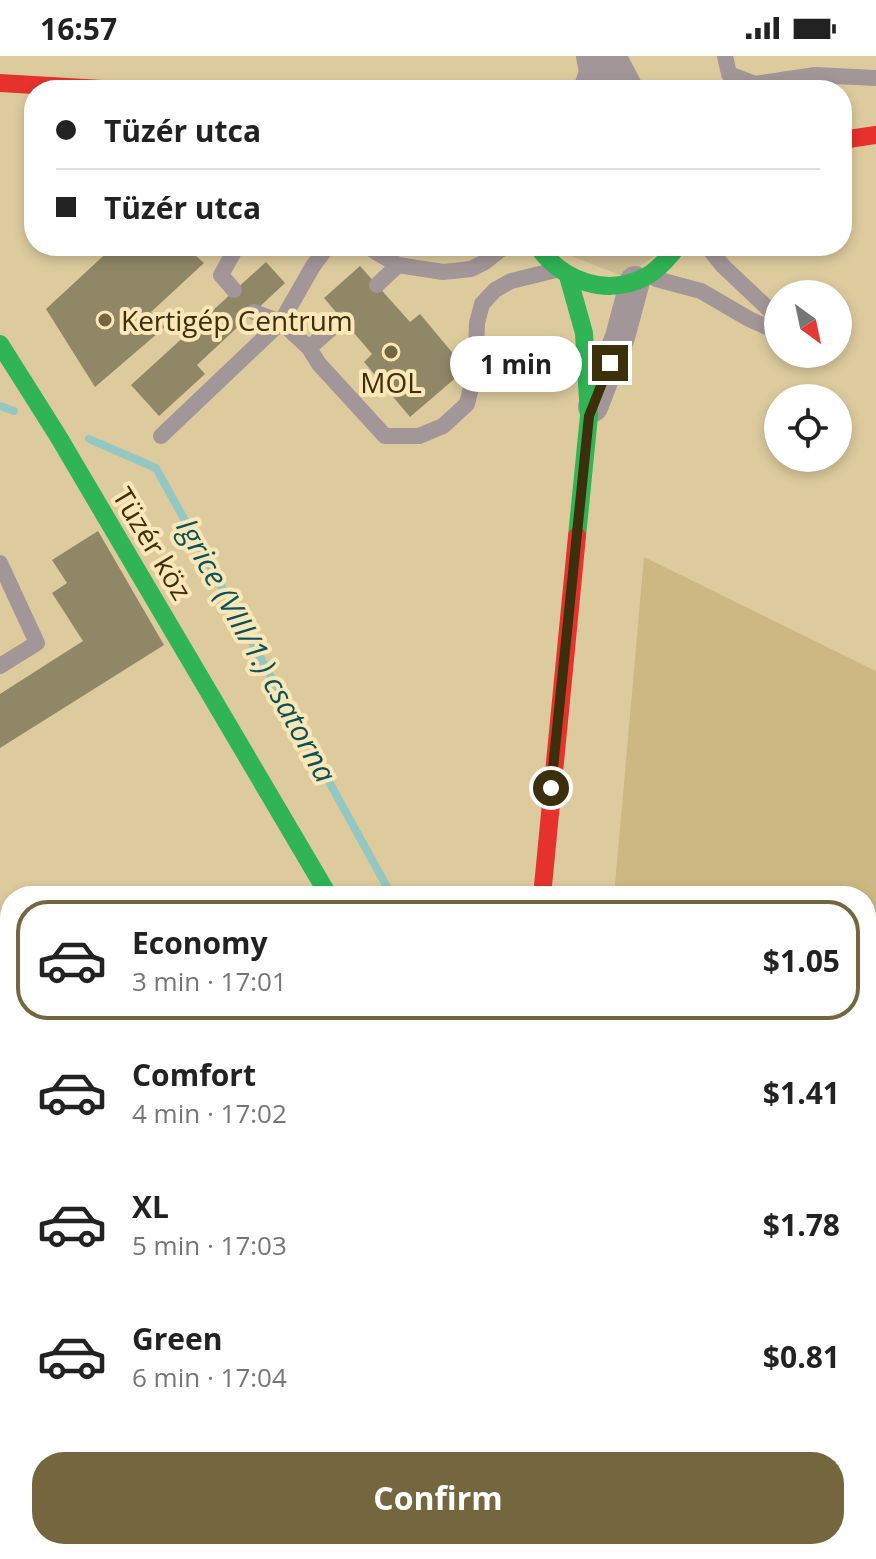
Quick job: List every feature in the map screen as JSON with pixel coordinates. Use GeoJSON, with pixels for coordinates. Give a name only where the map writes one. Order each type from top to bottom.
{"type":"FeatureCollection","features":[{"type":"Feature","properties":{"kind":"street"},"geometry":{"type":"LineString","coordinates":[[591,56],[594,72],[591,80]]}},
{"type":"Feature","properties":{"kind":"street"},"geometry":{"type":"LineString","coordinates":[[611,56],[624,80]]}},
{"type":"Feature","properties":{"kind":"street"},"geometry":{"type":"LineString","coordinates":[[0,83],[24,84]]}},
{"type":"Feature","properties":{"kind":"street"},"geometry":{"type":"LineString","coordinates":[[852,139],[876,135]]}},
{"type":"Feature","properties":{"kind":"street"},"geometry":{"type":"LineString","coordinates":[[545,256],[563,273],[601,285],[618,285],[640,278],[670,256]]}},
{"type":"Feature","properties":{"kind":"street"},"geometry":{"type":"LineString","coordinates":[[543,886],[589,416],[584,333],[563,273]]}},
{"type":"Feature","properties":{"kind":"street"},"geometry":{"type":"LineString","coordinates":[[589,416],[640,278]]}},
{"type":"Feature","properties":{"kind":"street","name":"Tüzér köz"},"geometry":{"type":"LineString","coordinates":[[0,344],[58,436],[323,886]]}},
{"type":"Feature","properties":{"kind":"lane"},"geometry":{"type":"LineString","coordinates":[[725,56],[729,74],[745,80]]}},
{"type":"Feature","properties":{"kind":"lane"},"geometry":{"type":"LineString","coordinates":[[782,80],[815,75],[876,78]]}},
{"type":"Feature","properties":{"kind":"lane"},"geometry":{"type":"LineString","coordinates":[[231,256],[221,275],[234,290]]}},
{"type":"Feature","properties":{"kind":"lane"},"geometry":{"type":"LineString","coordinates":[[161,436],[281,322],[320,256]]}},
{"type":"Feature","properties":{"kind":"lane"},"geometry":{"type":"LineString","coordinates":[[383,256],[398,265],[443,272],[471,269],[492,256]]}},
{"type":"Feature","properties":{"kind":"lane"},"geometry":{"type":"LineString","coordinates":[[715,256],[764,305]]}},
{"type":"Feature","properties":{"kind":"lane"},"geometry":{"type":"LineString","coordinates":[[377,285],[398,265]]}},
{"type":"Feature","properties":{"kind":"lane"},"geometry":{"type":"LineString","coordinates":[[254,312],[281,322],[309,348],[319,364],[385,436],[419,436],[443,426],[467,404],[475,371],[477,323],[482,304],[495,290],[511,281],[563,273]]}},
{"type":"Feature","properties":{"kind":"lane"},"geometry":{"type":"LineString","coordinates":[[640,278],[701,291],[764,326]]}},
{"type":"Feature","properties":{"kind":"lane"},"geometry":{"type":"LineString","coordinates":[[309,348],[342,319]]}},
{"type":"Feature","properties":{"kind":"lane"},"geometry":{"type":"LineString","coordinates":[[0,563],[37,643],[0,666]]}},
{"type":"Feature","properties":{"kind":"shaded area"},"geometry":{"type":"Polygon","coordinates":[[[571,256],[654,256],[625,277],[571,256]]]}},
{"type":"Feature","properties":{"kind":"shaded area"},"geometry":{"type":"Polygon","coordinates":[[[644,557],[876,671],[876,886],[615,886],[644,557]]]}},
{"type":"Feature","properties":{"kind":"building","name":"Kertigép Centrum"},"geometry":{"type":"Polygon","coordinates":[[[103,256],[196,256],[204,263],[151,312],[165,327],[95,387],[46,309],[103,256]]]}},
{"type":"Feature","properties":{"kind":"building"},"geometry":{"type":"Polygon","coordinates":[[[266,262],[285,283],[197,365],[205,374],[159,416],[131,385],[266,262]]]}},
{"type":"Feature","properties":{"kind":"building"},"geometry":{"type":"Polygon","coordinates":[[[360,266],[410,322],[420,314],[466,369],[410,417],[364,362],[372,354],[324,298],[360,266]]]}},
{"type":"Feature","properties":{"kind":"building"},"geometry":{"type":"Polygon","coordinates":[[[98,531],[164,645],[0,748],[0,694],[83,641],[52,593],[67,583],[52,560],[98,531]]]}},
{"type":"Feature","properties":{"kind":"waterway","name":"Igrice (VIII/1.) csatorna"},"geometry":{"type":"LineString","coordinates":[[0,406],[14,411]]}},
{"type":"Feature","properties":{"kind":"waterway","name":"Igrice (VIII/1.) csatorna"},"geometry":{"type":"LineString","coordinates":[[89,439],[156,468],[386,886]]}},
{"type":"Feature","properties":{"kind":"traffic: fast"},"geometry":{"type":"LineString","coordinates":[[546,256],[572,277],[616,286],[647,276],[669,256]]}},
{"type":"Feature","properties":{"kind":"traffic: fast"},"geometry":{"type":"LineString","coordinates":[[568,276],[584,333],[589,416],[577,536]]}},
{"type":"Feature","properties":{"kind":"traffic: fast"},"geometry":{"type":"LineString","coordinates":[[0,344],[58,436],[323,886]]}},
{"type":"Feature","properties":{"kind":"traffic: jam"},"geometry":{"type":"LineString","coordinates":[[0,83],[24,84]]}},
{"type":"Feature","properties":{"kind":"traffic: jam"},"geometry":{"type":"LineString","coordinates":[[852,139],[876,135]]}},
{"type":"Feature","properties":{"kind":"traffic: jam"},"geometry":{"type":"LineString","coordinates":[[543,886],[577,536]]}},
{"type":"Feature","properties":{"kind":"place","name":"Kertigép Centrum"},"geometry":{"type":"Point","coordinates":[105,320]}},
{"type":"Feature","properties":{"kind":"place","name":"MOL"},"geometry":{"type":"Point","coordinates":[391,352]}},
{"type":"Feature","properties":{"kind":"route"},"geometry":{"type":"LineString","coordinates":[[551,788],[589,416],[610,363]]}}]}
